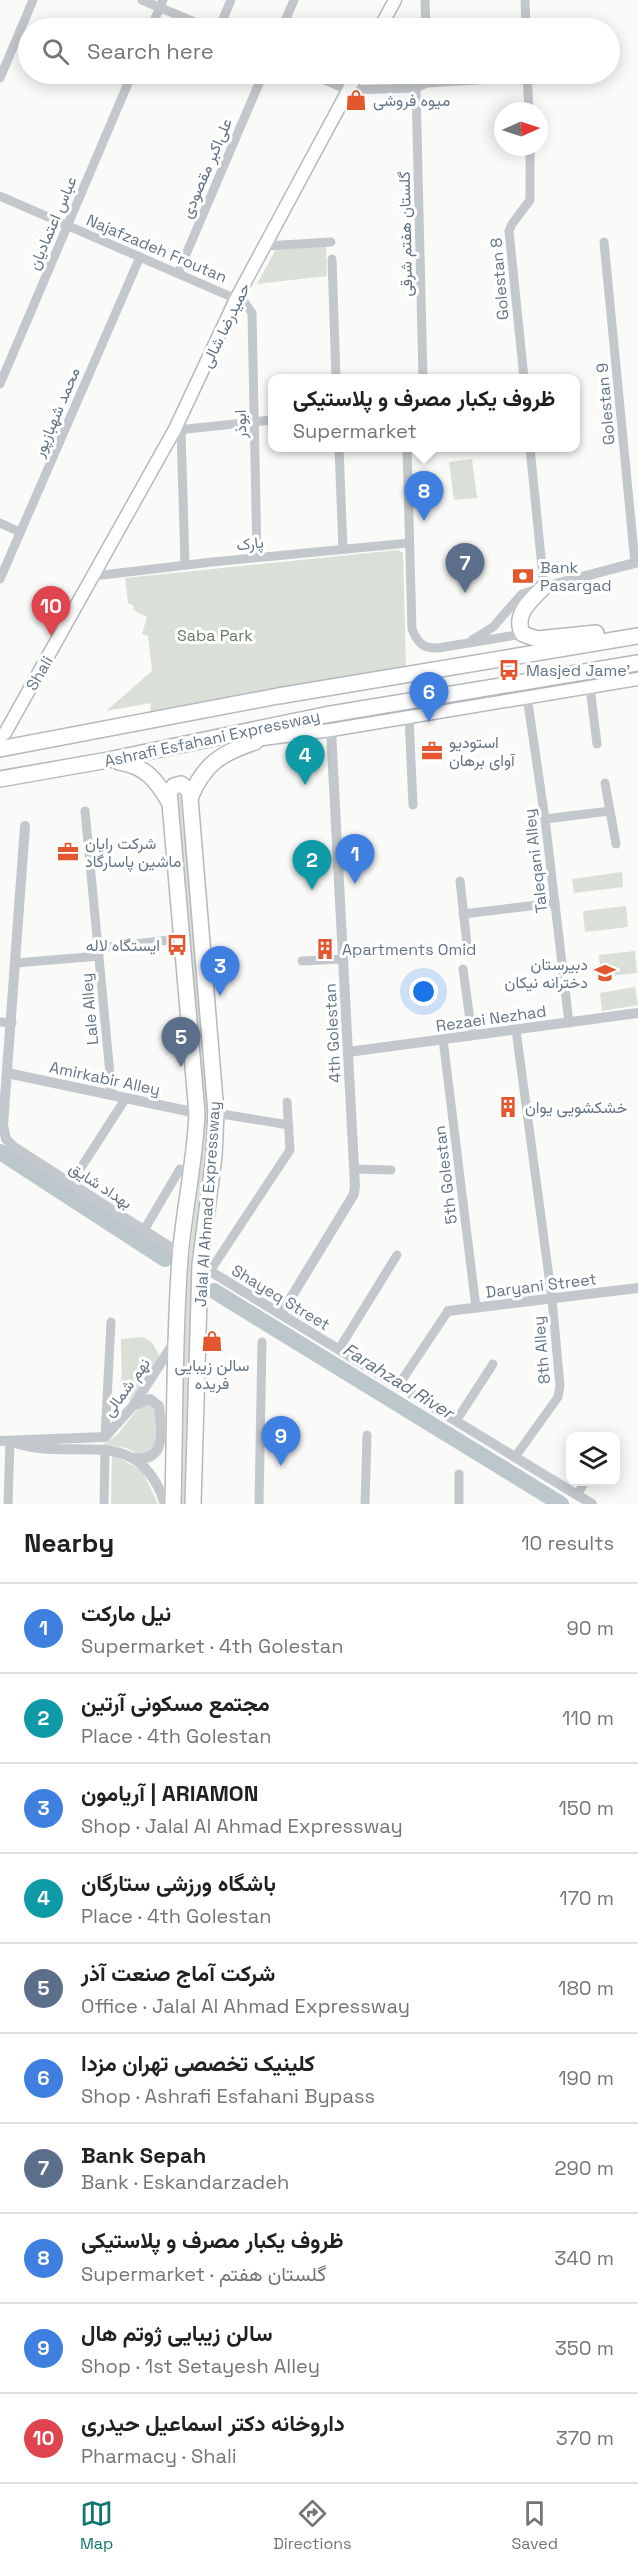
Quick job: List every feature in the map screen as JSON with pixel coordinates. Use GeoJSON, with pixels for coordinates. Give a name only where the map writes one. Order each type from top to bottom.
{"type":"FeatureCollection","features":[{"type":"Feature","properties":{"kind":"highway"},"geometry":{"type":"LineString","coordinates":[[544,587],[521,615],[519,626],[523,634],[537,639],[597,633],[633,637]]}},
{"type":"Feature","properties":{"kind":"highway","name":"Ashrafi Esfahani Expressway"},"geometry":{"type":"LineString","coordinates":[[0,749],[278,696],[633,637]]}},
{"type":"Feature","properties":{"kind":"highway","name":"Ashrafi Esfahani Expressway"},"geometry":{"type":"LineString","coordinates":[[0,779],[108,760],[325,715],[638,663]]}},
{"type":"Feature","properties":{"kind":"highway"},"geometry":{"type":"LineString","coordinates":[[190,798],[198,779],[218,757],[255,742]]}},
{"type":"Feature","properties":{"kind":"highway"},"geometry":{"type":"LineString","coordinates":[[108,760],[136,765],[159,786],[170,803]]}},
{"type":"Feature","properties":{"kind":"highway"},"geometry":{"type":"LineString","coordinates":[[170,803],[169,792],[177,785],[187,788],[190,798]]}},
{"type":"Feature","properties":{"kind":"highway","name":"Jalal Al Ahmad Expressway"},"geometry":{"type":"LineString","coordinates":[[190,798],[216,1113],[205,1268],[194,1504]]}},
{"type":"Feature","properties":{"kind":"highway","name":"Jalal Al Ahmad Expressway"},"geometry":{"type":"LineString","coordinates":[[170,803],[197,1113],[195,1154],[181,1254],[173,1504]]}},
{"type":"Feature","properties":{"kind":"main road"},"geometry":{"type":"LineString","coordinates":[[385,18],[395,0]]}},
{"type":"Feature","properties":{"kind":"main road","name":"حمیدرضا شالی"},"geometry":{"type":"LineString","coordinates":[[94,576],[178,430],[236,299],[351,84]]}},
{"type":"Feature","properties":{"kind":"main road","name":"Shali"},"geometry":{"type":"LineString","coordinates":[[0,737],[5,733],[94,576]]}},
{"type":"Feature","properties":{"kind":"main road"},"geometry":{"type":"LineString","coordinates":[[221,737],[255,742],[638,679]]}},
{"type":"Feature","properties":{"kind":"street"},"geometry":{"type":"LineString","coordinates":[[25,18],[33,0]]}},
{"type":"Feature","properties":{"kind":"street"},"geometry":{"type":"LineString","coordinates":[[142,0],[162,4],[189,18]]}},
{"type":"Feature","properties":{"kind":"street"},"geometry":{"type":"LineString","coordinates":[[223,18],[231,0]]}},
{"type":"Feature","properties":{"kind":"street"},"geometry":{"type":"LineString","coordinates":[[286,18],[294,0]]}},
{"type":"Feature","properties":{"kind":"street"},"geometry":{"type":"LineString","coordinates":[[425,0],[426,18]]}},
{"type":"Feature","properties":{"kind":"street"},"geometry":{"type":"LineString","coordinates":[[525,0],[526,18]]}},
{"type":"Feature","properties":{"kind":"street"},"geometry":{"type":"LineString","coordinates":[[156,18],[162,4]]}},
{"type":"Feature","properties":{"kind":"street"},"geometry":{"type":"LineString","coordinates":[[0,78],[18,35]]}},
{"type":"Feature","properties":{"kind":"street","name":"عباس اعتمادیان"},"geometry":{"type":"LineString","coordinates":[[0,384],[128,84]]}},
{"type":"Feature","properties":{"kind":"street","name":"علی‌اکبر مقصودی"},"geometry":{"type":"LineString","coordinates":[[178,273],[259,84]]}},
{"type":"Feature","properties":{"kind":"street"},"geometry":{"type":"LineString","coordinates":[[334,84],[348,90],[416,88],[420,84]]}},
{"type":"Feature","properties":{"kind":"street"},"geometry":{"type":"LineString","coordinates":[[528,84],[528,102]]}},
{"type":"Feature","properties":{"kind":"street","name":"گلستان هفتم شرقی"},"geometry":{"type":"LineString","coordinates":[[416,88],[423,374]]}},
{"type":"Feature","properties":{"kind":"street","name":"Golestan 8"},"geometry":{"type":"LineString","coordinates":[[524,374],[509,231],[530,200],[530,156]]}},
{"type":"Feature","properties":{"kind":"street","name":"Najafzadeh Froutan"},"geometry":{"type":"LineString","coordinates":[[0,196],[236,299]]}},
{"type":"Feature","properties":{"kind":"street"},"geometry":{"type":"LineString","coordinates":[[266,246],[332,242]]}},
{"type":"Feature","properties":{"kind":"street","name":"Golestan 9"},"geometry":{"type":"LineString","coordinates":[[604,242],[636,562]]}},
{"type":"Feature","properties":{"kind":"street","name":"محمد شهبازپور"},"geometry":{"type":"LineString","coordinates":[[0,579],[140,257]]}},
{"type":"Feature","properties":{"kind":"street"},"geometry":{"type":"LineString","coordinates":[[332,259],[336,374]]}},
{"type":"Feature","properties":{"kind":"street","name":"ابوذر"},"geometry":{"type":"LineString","coordinates":[[236,299],[245,303],[252,313],[257,557]]}},
{"type":"Feature","properties":{"kind":"street"},"geometry":{"type":"LineString","coordinates":[[185,565],[178,430],[268,421]]}},
{"type":"Feature","properties":{"kind":"street"},"geometry":{"type":"LineString","coordinates":[[339,452],[343,549]]}},
{"type":"Feature","properties":{"kind":"street"},"geometry":{"type":"LineString","coordinates":[[407,452],[412,629],[417,640],[429,648],[523,634]]}},
{"type":"Feature","properties":{"kind":"street"},"geometry":{"type":"LineString","coordinates":[[530,452],[544,587]]}},
{"type":"Feature","properties":{"kind":"street"},"geometry":{"type":"LineString","coordinates":[[0,523],[20,532]]}},
{"type":"Feature","properties":{"kind":"street","name":"پارک"},"geometry":{"type":"LineString","coordinates":[[94,576],[257,557],[409,543]]}},
{"type":"Feature","properties":{"kind":"street"},"geometry":{"type":"LineString","coordinates":[[470,641],[493,627],[522,594],[636,562]]}},
{"type":"Feature","properties":{"kind":"street"},"geometry":{"type":"LineString","coordinates":[[590,687],[597,744]]}},
{"type":"Feature","properties":{"kind":"street","name":"Taleqani Alley"},"geometry":{"type":"LineString","coordinates":[[527,696],[545,819],[569,1023]]}},
{"type":"Feature","properties":{"kind":"street"},"geometry":{"type":"LineString","coordinates":[[409,716],[413,805]]}},
{"type":"Feature","properties":{"kind":"street","name":"4th Golestan"},"geometry":{"type":"LineString","coordinates":[[281,1314],[354,1194],[331,730]]}},
{"type":"Feature","properties":{"kind":"street"},"geometry":{"type":"LineString","coordinates":[[605,783],[616,844]]}},
{"type":"Feature","properties":{"kind":"street","name":"Lale Alley"},"geometry":{"type":"LineString","coordinates":[[85,811],[112,1095]]}},
{"type":"Feature","properties":{"kind":"street"},"geometry":{"type":"LineString","coordinates":[[545,819],[610,811]]}},
{"type":"Feature","properties":{"kind":"street"},"geometry":{"type":"LineString","coordinates":[[3,1135],[4,1073],[12,1023],[25,826]]}},
{"type":"Feature","properties":{"kind":"street"},"geometry":{"type":"LineString","coordinates":[[460,880],[467,944]]}},
{"type":"Feature","properties":{"kind":"street"},"geometry":{"type":"LineString","coordinates":[[463,914],[555,903]]}},
{"type":"Feature","properties":{"kind":"street","name":"Lale Alley"},"geometry":{"type":"LineString","coordinates":[[16,963],[170,940]]}},
{"type":"Feature","properties":{"kind":"street"},"geometry":{"type":"LineString","coordinates":[[302,961],[343,959]]}},
{"type":"Feature","properties":{"kind":"street"},"geometry":{"type":"LineString","coordinates":[[463,969],[472,1035]]}},
{"type":"Feature","properties":{"kind":"street","name":"Rezaei Nezhad"},"geometry":{"type":"LineString","coordinates":[[348,1052],[638,1013]]}},
{"type":"Feature","properties":{"kind":"street"},"geometry":{"type":"LineString","coordinates":[[0,1022],[12,1023]]}},
{"type":"Feature","properties":{"kind":"street","name":"8th Alley"},"geometry":{"type":"LineString","coordinates":[[515,1457],[560,1392],[552,1299],[516,1029]]}},
{"type":"Feature","properties":{"kind":"street","name":"5th Golestan"},"geometry":{"type":"LineString","coordinates":[[443,1039],[476,1308]]}},
{"type":"Feature","properties":{"kind":"street","name":"Amirkabir Alley"},"geometry":{"type":"LineString","coordinates":[[4,1073],[197,1113]]}},
{"type":"Feature","properties":{"kind":"street"},"geometry":{"type":"LineString","coordinates":[[71,1183],[126,1098]]}},
{"type":"Feature","properties":{"kind":"street"},"geometry":{"type":"LineString","coordinates":[[205,1268],[290,1150],[287,1102]]}},
{"type":"Feature","properties":{"kind":"street"},"geometry":{"type":"LineString","coordinates":[[216,1113],[289,1125]]}},
{"type":"Feature","properties":{"kind":"street","name":"بهداد شایق"},"geometry":{"type":"LineString","coordinates":[[3,1135],[14,1147],[181,1254]]}},
{"type":"Feature","properties":{"kind":"street"},"geometry":{"type":"LineString","coordinates":[[144,1230],[180,1169]]}},
{"type":"Feature","properties":{"kind":"street"},"geometry":{"type":"LineString","coordinates":[[354,1169],[391,1170]]}},
{"type":"Feature","properties":{"kind":"street"},"geometry":{"type":"LineString","coordinates":[[339,1349],[397,1255]]}},
{"type":"Feature","properties":{"kind":"street","name":"Shayeq Street"},"geometry":{"type":"LineString","coordinates":[[205,1268],[592,1504]]}},
{"type":"Feature","properties":{"kind":"street","name":"Daryani Street"},"geometry":{"type":"LineString","coordinates":[[448,1311],[638,1288]]}},
{"type":"Feature","properties":{"kind":"street"},"geometry":{"type":"LineString","coordinates":[[398,1386],[448,1311]]}},
{"type":"Feature","properties":{"kind":"street"},"geometry":{"type":"LineString","coordinates":[[105,1437],[111,1322]]}},
{"type":"Feature","properties":{"kind":"street","name":"نهم شمالی"},"geometry":{"type":"LineString","coordinates":[[5,1441],[28,1438],[99,1439],[105,1437],[133,1406],[170,1350],[178,1331]]}},
{"type":"Feature","properties":{"kind":"street"},"geometry":{"type":"LineString","coordinates":[[259,1504],[262,1342]]}},
{"type":"Feature","properties":{"kind":"street"},"geometry":{"type":"LineString","coordinates":[[456,1421],[493,1364]]}},
{"type":"Feature","properties":{"kind":"street"},"geometry":{"type":"LineString","coordinates":[[133,1406],[142,1400],[155,1401],[159,1406],[161,1442],[154,1454],[147,1459],[133,1458]]}},
{"type":"Feature","properties":{"kind":"street"},"geometry":{"type":"LineString","coordinates":[[365,1504],[368,1435]]}},
{"type":"Feature","properties":{"kind":"street"},"geometry":{"type":"LineString","coordinates":[[8,1504],[5,1441],[29,1448],[121,1452],[133,1458],[151,1475],[165,1504]]}},
{"type":"Feature","properties":{"kind":"street"},"geometry":{"type":"LineString","coordinates":[[104,1504],[105,1450]]}},
{"type":"Feature","properties":{"kind":"street"},"geometry":{"type":"LineString","coordinates":[[459,1474],[459,1504]]}},
{"type":"Feature","properties":{"kind":"street"},"geometry":{"type":"LineString","coordinates":[[577,1495],[583,1486]]}},
{"type":"Feature","properties":{"kind":"green space"},"geometry":{"type":"Polygon","coordinates":[[[326,246],[327,276],[257,284],[276,249],[326,246]]]}},
{"type":"Feature","properties":{"kind":"green space"},"geometry":{"type":"Polygon","coordinates":[[[472,459],[477,498],[454,500],[449,462],[472,459]]]}},
{"type":"Feature","properties":{"kind":"green space"},"geometry":{"type":"Polygon","coordinates":[[[436,475],[437,505],[419,505],[418,476],[436,475]]]}},
{"type":"Feature","properties":{"kind":"green space","name":"Saba Park"},"geometry":{"type":"Polygon","coordinates":[[[398,550],[403,553],[406,669],[150,714],[151,703],[106,711],[152,671],[148,636],[142,634],[147,617],[133,610],[134,606],[128,603],[125,578],[398,550]]]}},
{"type":"Feature","properties":{"kind":"green space"},"geometry":{"type":"Polygon","coordinates":[[[180,794],[184,797],[210,1120],[187,1504],[181,1504],[184,1298],[204,1136],[205,1102],[174,803],[176,796],[180,794]]]}},
{"type":"Feature","properties":{"kind":"green space"},"geometry":{"type":"Polygon","coordinates":[[[622,872],[623,887],[574,893],[572,879],[622,872]]]}},
{"type":"Feature","properties":{"kind":"green space"},"geometry":{"type":"Polygon","coordinates":[[[626,906],[628,927],[585,932],[583,911],[626,906]]]}},
{"type":"Feature","properties":{"kind":"green space"},"geometry":{"type":"Polygon","coordinates":[[[635,951],[637,973],[601,977],[599,955],[635,951]]]}},
{"type":"Feature","properties":{"kind":"green space"},"geometry":{"type":"Polygon","coordinates":[[[635,987],[638,1005],[602,1011],[600,993],[635,987]]]}},
{"type":"Feature","properties":{"kind":"green space"},"geometry":{"type":"Polygon","coordinates":[[[143,1337],[152,1342],[161,1359],[130,1400],[122,1398],[121,1339],[143,1337]]]}},
{"type":"Feature","properties":{"kind":"green space"},"geometry":{"type":"Polygon","coordinates":[[[148,1402],[156,1409],[155,1449],[141,1456],[127,1448],[102,1445],[117,1435],[142,1404],[148,1402]]]}},
{"type":"Feature","properties":{"kind":"green space"},"geometry":{"type":"Polygon","coordinates":[[[112,1454],[142,1471],[158,1504],[111,1504],[112,1454]]]}},
{"type":"Feature","properties":{"kind":"waterway","name":"Farahzad River"},"geometry":{"type":"LineString","coordinates":[[0,1152],[165,1259]]}},
{"type":"Feature","properties":{"kind":"waterway","name":"Farahzad River"},"geometry":{"type":"LineString","coordinates":[[214,1291],[561,1504]]}},
{"type":"Feature","properties":{"kind":"place","name":"میوه فروشی"},"geometry":{"type":"Point","coordinates":[356,100]}},
{"type":"Feature","properties":{"kind":"place","name":"ظروف یکبار مصرف و پلاستیکی"},"geometry":{"type":"Point","coordinates":[424,521]}},
{"type":"Feature","properties":{"kind":"place","name":"Bank Pasargad"},"geometry":{"type":"Point","coordinates":[523,576]}},
{"type":"Feature","properties":{"kind":"place","name":"Bank Sepah"},"geometry":{"type":"Point","coordinates":[465,593]}},
{"type":"Feature","properties":{"kind":"place","name":"داروخانه دکتر اسماعیل حیدری"},"geometry":{"type":"Point","coordinates":[51,636]}},
{"type":"Feature","properties":{"kind":"place","name":"Masjed Jame'"},"geometry":{"type":"Point","coordinates":[509,670]}},
{"type":"Feature","properties":{"kind":"place","name":"کلینیک تخصصی تهران مزدا"},"geometry":{"type":"Point","coordinates":[429,722]}},
{"type":"Feature","properties":{"kind":"place","name":"استودیو آوای برهان"},"geometry":{"type":"Point","coordinates":[432,751]}},
{"type":"Feature","properties":{"kind":"place","name":"باشگاه ورزشی ستارگان"},"geometry":{"type":"Point","coordinates":[305,785]}},
{"type":"Feature","properties":{"kind":"place","name":"شرکت رایان ماشین پاسارگاد"},"geometry":{"type":"Point","coordinates":[68,852]}},
{"type":"Feature","properties":{"kind":"place","name":"نیل مارکت"},"geometry":{"type":"Point","coordinates":[355,884]}},
{"type":"Feature","properties":{"kind":"place","name":"مجتمع مسکونی آرتین"},"geometry":{"type":"Point","coordinates":[312,890]}},
{"type":"Feature","properties":{"kind":"place","name":"ایستگاه لاله"},"geometry":{"type":"Point","coordinates":[177,945]}},
{"type":"Feature","properties":{"kind":"place","name":"Apartments Omid"},"geometry":{"type":"Point","coordinates":[325,949]}},
{"type":"Feature","properties":{"kind":"place","name":"دبیرستان دخترانه نیکان"},"geometry":{"type":"Point","coordinates":[605,973]}},
{"type":"Feature","properties":{"kind":"place","name":"آریامون | ARIAMON"},"geometry":{"type":"Point","coordinates":[220,996]}},
{"type":"Feature","properties":{"kind":"place","name":"شرکت آماج صنعت آذر"},"geometry":{"type":"Point","coordinates":[181,1067]}},
{"type":"Feature","properties":{"kind":"place","name":"خشکشویی یوان"},"geometry":{"type":"Point","coordinates":[508,1107]}},
{"type":"Feature","properties":{"kind":"place","name":"سالن زیبایی فریده"},"geometry":{"type":"Point","coordinates":[212,1341]}},
{"type":"Feature","properties":{"kind":"place","name":"سالن زیبایی ژوتم هال"},"geometry":{"type":"Point","coordinates":[281,1466]}}]}
